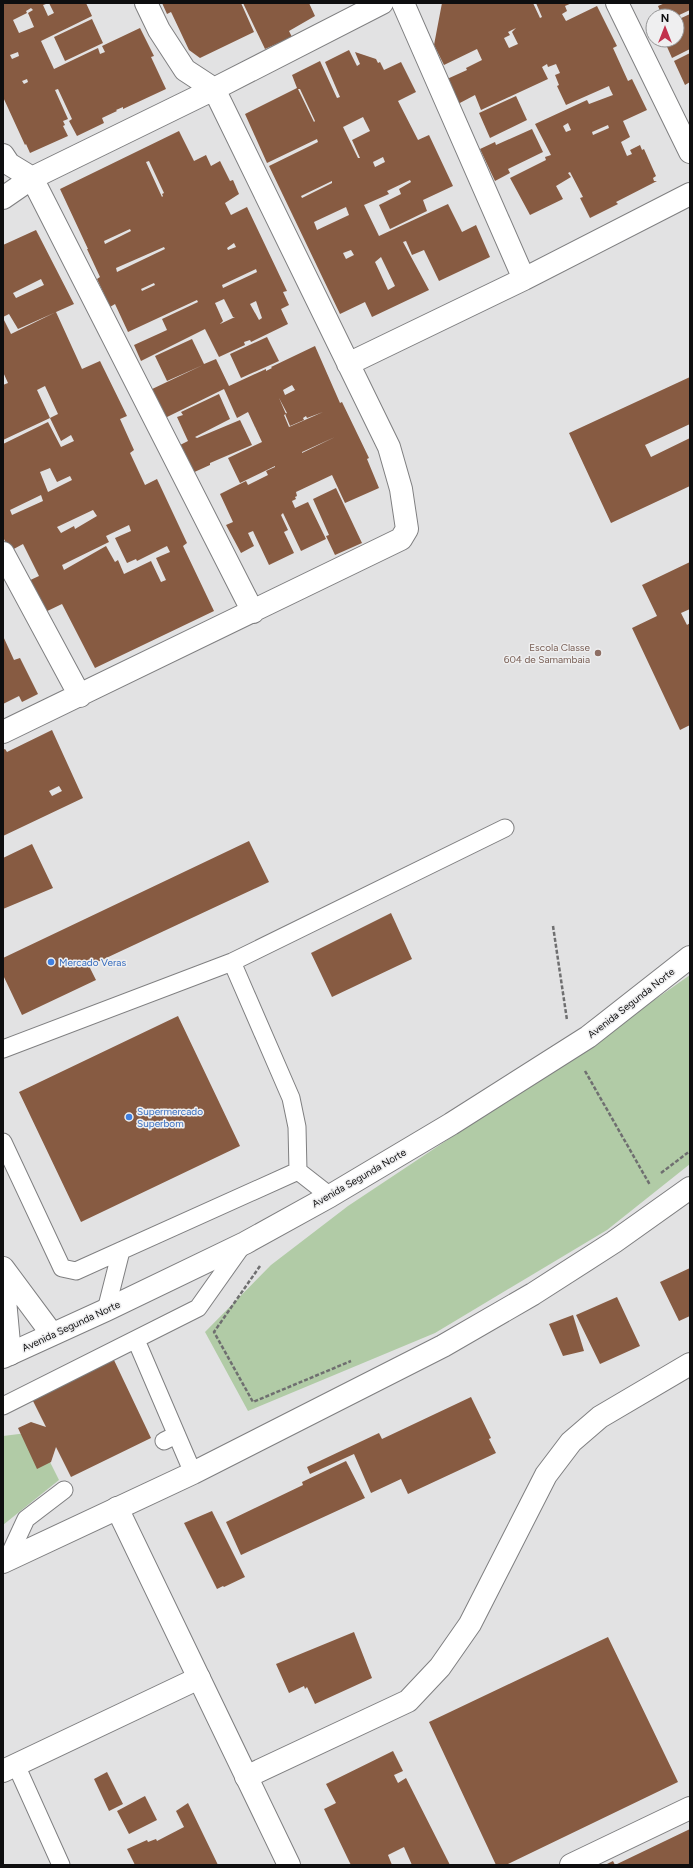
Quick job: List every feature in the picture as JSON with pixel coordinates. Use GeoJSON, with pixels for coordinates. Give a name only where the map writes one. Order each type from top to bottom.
{"type":"FeatureCollection","features":[{"type":"Feature","properties":{"kind":"street"},"geometry":{"type":"LineString","coordinates":[[3,732],[402,539],[407,529],[400,488],[389,447],[214,90],[185,70],[159,30],[146,3]]}},
{"type":"Feature","properties":{"kind":"street"},"geometry":{"type":"LineString","coordinates":[[403,3],[524,280]]}},
{"type":"Feature","properties":{"kind":"street"},"geometry":{"type":"LineString","coordinates":[[617,3],[690,152]]}},
{"type":"Feature","properties":{"kind":"street"},"geometry":{"type":"LineString","coordinates":[[3,198],[32,178],[214,90],[375,5]]}},
{"type":"Feature","properties":{"kind":"street"},"geometry":{"type":"LineString","coordinates":[[3,155],[9,164],[32,178],[253,612]]}},
{"type":"Feature","properties":{"kind":"street"},"geometry":{"type":"LineString","coordinates":[[348,364],[524,280],[690,194]]}},
{"type":"Feature","properties":{"kind":"street"},"geometry":{"type":"LineString","coordinates":[[3,553],[80,696]]}},
{"type":"Feature","properties":{"kind":"street","name":"Avenida Segunda Norte"},"geometry":{"type":"LineString","coordinates":[[6,1355],[106,1310],[244,1243],[330,1196],[451,1124],[588,1036],[690,958]]}},
{"type":"Feature","properties":{"kind":"street"},"geometry":{"type":"LineString","coordinates":[[5,1561],[194,1473],[443,1346],[533,1294],[666,1206],[690,1188]]}},
{"type":"Feature","properties":{"kind":"street"},"geometry":{"type":"LineString","coordinates":[[3,1268],[52,1334]]}},
{"type":"Feature","properties":{"kind":"street"},"geometry":{"type":"LineString","coordinates":[[3,1278],[6,1355]]}},
{"type":"Feature","properties":{"kind":"street"},"geometry":{"type":"LineString","coordinates":[[246,1777],[408,1701],[440,1667],[470,1624],[546,1475],[571,1442],[600,1417],[689,1368]]}},
{"type":"Feature","properties":{"kind":"street"},"geometry":{"type":"LineString","coordinates":[[117,1508],[289,1865]]}},
{"type":"Feature","properties":{"kind":"street"},"geometry":{"type":"LineString","coordinates":[[9,1768],[199,1678]]}},
{"type":"Feature","properties":{"kind":"street"},"geometry":{"type":"LineString","coordinates":[[571,1865],[690,1808]]}},
{"type":"Feature","properties":{"kind":"lane"},"geometry":{"type":"LineString","coordinates":[[3,1049],[232,962],[504,828]]}},
{"type":"Feature","properties":{"kind":"lane"},"geometry":{"type":"LineString","coordinates":[[232,962],[291,1098],[296,1127],[298,1171],[330,1196]]}},
{"type":"Feature","properties":{"kind":"lane"},"geometry":{"type":"LineString","coordinates":[[3,1142],[62,1268],[76,1271],[298,1171]]}},
{"type":"Feature","properties":{"kind":"lane"},"geometry":{"type":"LineString","coordinates":[[3,1406],[198,1308],[244,1243]]}},
{"type":"Feature","properties":{"kind":"lane"},"geometry":{"type":"LineString","coordinates":[[106,1310],[121,1251]]}},
{"type":"Feature","properties":{"kind":"lane"},"geometry":{"type":"LineString","coordinates":[[136,1340],[170,1438],[194,1473]]}},
{"type":"Feature","properties":{"kind":"lane"},"geometry":{"type":"LineString","coordinates":[[5,1561],[26,1519],[64,1490]]}},
{"type":"Feature","properties":{"kind":"lane"},"geometry":{"type":"LineString","coordinates":[[9,1768],[61,1865]]}},
{"type":"Feature","properties":{"kind":"path"},"geometry":{"type":"LineString","coordinates":[[553,926],[570,1047],[649,1183],[666,1206]]}},
{"type":"Feature","properties":{"kind":"path"},"geometry":{"type":"LineString","coordinates":[[660,1174],[690,1151]]}},
{"type":"Feature","properties":{"kind":"path"},"geometry":{"type":"LineString","coordinates":[[643,1188],[655,1178]]}},
{"type":"Feature","properties":{"kind":"path"},"geometry":{"type":"LineString","coordinates":[[262,1264],[214,1332],[253,1402],[353,1360]]}},
{"type":"Feature","properties":{"kind":"green space"},"geometry":{"type":"Polygon","coordinates":[[[690,975],[690,1164],[607,1230],[435,1333],[248,1411],[205,1332],[271,1265],[348,1206],[590,1045],[690,975]]]}},
{"type":"Feature","properties":{"kind":"green space"},"geometry":{"type":"Polygon","coordinates":[[[35,1432],[59,1480],[3,1525],[3,1436],[35,1432]]]}},
{"type":"Feature","properties":{"kind":"building"},"geometry":{"type":"Polygon","coordinates":[[[3,3],[49,3],[86,3],[92,16],[41,41],[54,69],[98,48],[100,54],[105,52],[102,46],[140,28],[154,56],[151,57],[166,89],[123,109],[123,107],[116,110],[117,111],[102,118],[104,123],[77,136],[69,121],[72,119],[58,89],[55,90],[68,119],[63,121],[65,125],[63,126],[68,136],[30,153],[3,97],[3,3]],[[49,3],[43,5],[48,16],[54,13],[49,3]],[[31,8],[26,11],[27,13],[13,20],[19,33],[34,27],[28,13],[33,10],[31,8]],[[18,52],[10,55],[12,59],[19,56],[18,52]],[[27,79],[22,81],[24,84],[28,82],[27,79]]]}},
{"type":"Feature","properties":{"kind":"building"},"geometry":{"type":"Polygon","coordinates":[[[162,3],[241,3],[254,32],[200,58],[189,50],[171,12],[167,14],[162,3]]]}},
{"type":"Feature","properties":{"kind":"building"},"geometry":{"type":"Polygon","coordinates":[[[243,3],[309,3],[315,16],[289,31],[292,37],[265,49],[243,3]]]}},
{"type":"Feature","properties":{"kind":"building"},"geometry":{"type":"Polygon","coordinates":[[[442,3],[533,3],[540,18],[542,17],[536,3],[572,3],[565,6],[567,11],[562,14],[566,21],[597,6],[617,46],[613,48],[628,81],[632,79],[647,110],[623,121],[630,137],[621,142],[627,156],[632,154],[630,150],[640,145],[642,150],[644,149],[656,176],[653,178],[654,181],[657,181],[616,202],[618,204],[590,218],[580,198],[583,197],[570,172],[568,173],[571,177],[556,186],[563,199],[530,215],[510,178],[546,160],[545,157],[551,155],[535,124],[587,100],[589,104],[613,95],[609,86],[566,105],[557,86],[559,85],[555,75],[560,73],[556,64],[548,67],[547,64],[542,67],[548,79],[481,110],[475,95],[458,104],[447,79],[467,70],[466,68],[482,60],[477,49],[444,65],[434,45],[442,3]],[[516,28],[508,32],[510,35],[504,38],[509,48],[518,44],[512,32],[516,28]],[[568,123],[563,126],[566,132],[571,130],[568,123]],[[608,125],[592,132],[593,135],[609,128],[608,125]]]}},
{"type":"Feature","properties":{"kind":"building"},"geometry":{"type":"Polygon","coordinates":[[[665,3],[690,3],[690,10],[685,12],[685,8],[659,8],[658,6],[665,3]]]}},
{"type":"Feature","properties":{"kind":"building"},"geometry":{"type":"Polygon","coordinates":[[[690,14],[690,49],[672,58],[668,48],[685,48],[685,16],[690,14]]]}},
{"type":"Feature","properties":{"kind":"building"},"geometry":{"type":"Polygon","coordinates":[[[92,19],[103,43],[65,61],[54,37],[92,19]]]}},
{"type":"Feature","properties":{"kind":"building"},"geometry":{"type":"Polygon","coordinates":[[[349,50],[357,66],[360,64],[355,52],[376,59],[378,63],[380,62],[384,70],[401,62],[416,92],[398,101],[418,140],[429,135],[453,186],[423,200],[427,211],[390,229],[379,205],[401,194],[399,189],[411,182],[410,180],[387,191],[389,194],[364,205],[379,236],[448,204],[462,232],[476,225],[490,257],[439,281],[424,250],[412,255],[406,241],[403,242],[429,290],[372,317],[365,302],[340,314],[269,166],[318,142],[317,139],[267,163],[245,114],[297,88],[292,75],[320,61],[337,98],[340,97],[325,62],[349,50]],[[298,89],[314,122],[315,121],[300,89],[298,89]],[[363,117],[343,127],[358,158],[360,158],[352,140],[370,131],[363,117]],[[383,157],[373,162],[375,167],[385,162],[383,157]],[[332,181],[301,196],[302,198],[332,183],[332,181]],[[346,207],[314,222],[317,230],[349,215],[346,207]],[[351,250],[343,253],[346,259],[354,255],[351,250]],[[381,257],[375,262],[388,290],[395,286],[381,257]]]}},
{"type":"Feature","properties":{"kind":"building"},"geometry":{"type":"Polygon","coordinates":[[[690,53],[690,82],[685,85],[674,61],[690,53]]]}},
{"type":"Feature","properties":{"kind":"building"},"geometry":{"type":"Polygon","coordinates":[[[516,96],[527,120],[490,138],[479,113],[516,96]]]}},
{"type":"Feature","properties":{"kind":"building"},"geometry":{"type":"Polygon","coordinates":[[[532,129],[543,152],[508,169],[510,173],[495,181],[480,149],[495,142],[496,145],[532,129]]]}},
{"type":"Feature","properties":{"kind":"building"},"geometry":{"type":"Polygon","coordinates":[[[179,131],[194,161],[206,155],[211,166],[220,161],[230,181],[233,180],[239,194],[225,203],[231,215],[247,207],[287,291],[283,292],[289,305],[281,309],[288,324],[251,342],[250,340],[244,342],[245,345],[219,357],[205,329],[141,361],[134,345],[167,330],[162,319],[198,302],[197,300],[128,332],[115,304],[110,307],[97,279],[100,277],[60,189],[179,131]],[[149,161],[146,162],[162,197],[162,194],[164,193],[149,161]],[[130,229],[104,241],[105,244],[131,231],[130,229]],[[234,243],[227,248],[228,250],[236,247],[234,243]],[[164,247],[116,268],[117,272],[165,249],[164,247]],[[256,269],[222,285],[223,288],[257,272],[256,269]],[[154,283],[141,289],[142,291],[155,285],[154,283]],[[224,299],[215,303],[223,321],[220,324],[235,317],[233,317],[224,299]],[[256,301],[250,304],[259,320],[262,318],[256,301]]]}},
{"type":"Feature","properties":{"kind":"building"},"geometry":{"type":"Polygon","coordinates":[[[36,230],[74,304],[18,329],[9,314],[3,317],[3,245],[36,230]],[[41,279],[13,293],[16,298],[44,285],[41,279]]]}},
{"type":"Feature","properties":{"kind":"building"},"geometry":{"type":"Polygon","coordinates":[[[56,312],[82,369],[100,361],[127,416],[120,419],[134,450],[130,453],[145,485],[157,479],[187,543],[183,546],[214,611],[95,668],[62,604],[41,614],[26,582],[39,576],[23,544],[10,551],[3,537],[3,444],[48,422],[61,447],[74,441],[71,435],[61,441],[50,418],[3,440],[3,385],[8,383],[3,372],[3,318],[11,334],[56,312]],[[45,386],[37,390],[50,418],[58,414],[45,386]],[[50,468],[40,472],[48,492],[72,480],[70,476],[57,482],[50,468]],[[41,495],[10,510],[12,515],[43,501],[41,495]],[[93,510],[57,527],[61,533],[74,526],[75,529],[97,516],[93,510]],[[129,525],[106,536],[109,542],[62,565],[64,570],[106,546],[115,562],[118,560],[124,574],[151,561],[161,582],[166,580],[156,558],[170,552],[167,546],[137,561],[136,559],[127,563],[115,538],[131,531],[129,525]]]}},
{"type":"Feature","properties":{"kind":"building"},"geometry":{"type":"Polygon","coordinates":[[[267,337],[279,361],[241,378],[230,354],[267,337]]]}},
{"type":"Feature","properties":{"kind":"building"},"geometry":{"type":"Polygon","coordinates":[[[192,339],[204,364],[216,359],[229,386],[266,369],[266,371],[272,368],[271,367],[315,346],[340,403],[342,402],[369,458],[367,459],[379,488],[345,503],[332,475],[296,492],[296,499],[292,501],[295,508],[308,502],[326,539],[301,551],[283,513],[281,515],[288,530],[284,532],[294,553],[269,565],[253,531],[248,533],[254,546],[241,553],[226,525],[233,522],[220,494],[246,481],[248,485],[268,475],[266,471],[275,466],[240,483],[228,458],[262,442],[248,412],[237,418],[224,389],[163,419],[150,390],[203,365],[167,381],[155,356],[192,339]],[[292,385],[283,390],[285,395],[295,390],[292,385]],[[279,398],[286,414],[287,413],[279,398]],[[323,412],[307,418],[306,416],[303,418],[304,420],[290,426],[285,414],[284,415],[289,427],[323,412]],[[335,437],[302,452],[302,453],[335,437]]]}},
{"type":"Feature","properties":{"kind":"building"},"geometry":{"type":"Polygon","coordinates":[[[690,377],[690,424],[645,445],[651,457],[690,438],[690,486],[611,523],[569,433],[690,377]]]}},
{"type":"Feature","properties":{"kind":"building"},"geometry":{"type":"Polygon","coordinates":[[[219,394],[230,419],[195,437],[197,438],[240,420],[252,445],[210,463],[210,465],[190,474],[176,447],[188,441],[177,417],[183,415],[181,412],[219,394]]]}},
{"type":"Feature","properties":{"kind":"building"},"geometry":{"type":"Polygon","coordinates":[[[336,488],[362,543],[335,555],[326,536],[329,535],[313,499],[336,488]]]}},
{"type":"Feature","properties":{"kind":"building"},"geometry":{"type":"Polygon","coordinates":[[[690,562],[690,609],[681,613],[687,625],[690,623],[690,725],[680,730],[632,628],[657,616],[642,585],[690,562]]]}},
{"type":"Feature","properties":{"kind":"building"},"geometry":{"type":"Polygon","coordinates":[[[3,636],[14,660],[20,658],[38,694],[22,702],[19,696],[3,704],[3,636]]]}},
{"type":"Feature","properties":{"kind":"building"},"geometry":{"type":"Polygon","coordinates":[[[52,730],[83,798],[3,836],[3,750],[5,749],[7,752],[52,730]],[[59,786],[49,791],[52,796],[62,791],[59,786]]]}},
{"type":"Feature","properties":{"kind":"building"},"geometry":{"type":"Polygon","coordinates":[[[249,841],[269,882],[89,966],[96,980],[22,1015],[3,975],[3,958],[249,841]]]}},
{"type":"Feature","properties":{"kind":"building"},"geometry":{"type":"Polygon","coordinates":[[[32,844],[53,888],[3,909],[3,858],[32,844]]]}},
{"type":"Feature","properties":{"kind":"building"},"geometry":{"type":"Polygon","coordinates":[[[391,913],[412,959],[332,997],[311,953],[391,913]]]}},
{"type":"Feature","properties":{"kind":"building","name":"Supermercado Superbom"},"geometry":{"type":"Polygon","coordinates":[[[178,1016],[240,1146],[81,1222],[19,1092],[178,1016]]]}},
{"type":"Feature","properties":{"kind":"building"},"geometry":{"type":"Polygon","coordinates":[[[690,1268],[690,1316],[679,1321],[660,1282],[690,1268]]]}},
{"type":"Feature","properties":{"kind":"building"},"geometry":{"type":"Polygon","coordinates":[[[617,1297],[640,1346],[600,1364],[576,1315],[617,1297]]]}},
{"type":"Feature","properties":{"kind":"building"},"geometry":{"type":"Polygon","coordinates":[[[573,1315],[584,1351],[563,1356],[549,1324],[573,1315]]]}},
{"type":"Feature","properties":{"kind":"building"},"geometry":{"type":"Polygon","coordinates":[[[113,1358],[151,1438],[71,1477],[56,1447],[51,1462],[37,1469],[18,1428],[31,1422],[46,1427],[31,1397],[113,1358]]]}},
{"type":"Feature","properties":{"kind":"building"},"geometry":{"type":"Polygon","coordinates":[[[471,1397],[491,1438],[489,1439],[496,1453],[408,1494],[401,1479],[371,1493],[354,1454],[310,1474],[307,1467],[379,1433],[382,1439],[471,1397]]]}},
{"type":"Feature","properties":{"kind":"building"},"geometry":{"type":"Polygon","coordinates":[[[346,1461],[365,1498],[241,1555],[226,1522],[303,1485],[302,1482],[346,1461]]]}},
{"type":"Feature","properties":{"kind":"building"},"geometry":{"type":"Polygon","coordinates":[[[212,1511],[245,1577],[217,1589],[184,1523],[212,1511]]]}},
{"type":"Feature","properties":{"kind":"building"},"geometry":{"type":"Polygon","coordinates":[[[354,1632],[372,1678],[315,1704],[307,1687],[305,1689],[304,1686],[289,1693],[276,1664],[354,1632]]]}},
{"type":"Feature","properties":{"kind":"building"},"geometry":{"type":"Polygon","coordinates":[[[608,1637],[678,1782],[506,1865],[496,1865],[429,1722],[608,1637]]]}},
{"type":"Feature","properties":{"kind":"building"},"geometry":{"type":"Polygon","coordinates":[[[393,1751],[403,1771],[394,1775],[398,1783],[406,1778],[450,1865],[412,1865],[404,1847],[388,1855],[392,1865],[351,1865],[348,1859],[324,1809],[336,1803],[326,1784],[393,1751]]]}},
{"type":"Feature","properties":{"kind":"building"},"geometry":{"type":"Polygon","coordinates":[[[107,1772],[123,1804],[109,1811],[94,1779],[107,1772]]]}},
{"type":"Feature","properties":{"kind":"building"},"geometry":{"type":"Polygon","coordinates":[[[145,1796],[157,1820],[129,1834],[117,1811],[145,1796]]]}},
{"type":"Feature","properties":{"kind":"building"},"geometry":{"type":"Polygon","coordinates":[[[188,1803],[218,1865],[135,1865],[127,1849],[147,1840],[148,1842],[156,1839],[157,1841],[184,1827],[176,1811],[188,1803]]]}},
{"type":"Feature","properties":{"kind":"building"},"geometry":{"type":"Polygon","coordinates":[[[690,1829],[690,1865],[615,1865],[690,1829]]]}},
{"type":"Feature","properties":{"kind":"building"},"geometry":{"type":"Polygon","coordinates":[[[613,1861],[615,1865],[605,1865],[613,1861]]]}},
{"type":"Feature","properties":{"kind":"place","name":"Escola Classe 604 de Samambaia"},"geometry":{"type":"Point","coordinates":[598,653]}},
{"type":"Feature","properties":{"kind":"place","name":"Mercado Veras"},"geometry":{"type":"Point","coordinates":[51,962]}},
{"type":"Feature","properties":{"kind":"place","name":"Supermercado Superbom"},"geometry":{"type":"Point","coordinates":[129,1117]}}]}
